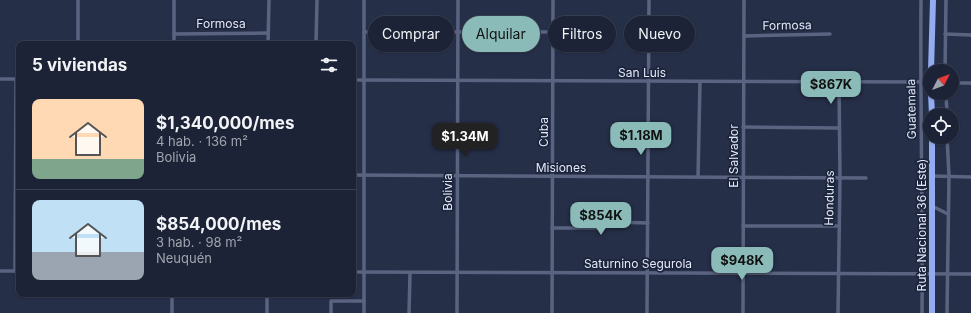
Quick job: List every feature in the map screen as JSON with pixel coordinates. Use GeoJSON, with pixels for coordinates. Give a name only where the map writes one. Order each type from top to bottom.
{"type":"FeatureCollection","features":[{"type":"Feature","properties":{"kind":"highway"},"geometry":{"type":"LineString","coordinates":[[932,64],[933,0]]}},
{"type":"Feature","properties":{"kind":"highway","name":"Ruta Nacional 36 (Este)"},"geometry":{"type":"LineString","coordinates":[[932,144],[932,313]]}},
{"type":"Feature","properties":{"kind":"street"},"geometry":{"type":"LineString","coordinates":[[78,0],[78,41]]}},
{"type":"Feature","properties":{"kind":"street"},"geometry":{"type":"LineString","coordinates":[[174,0],[174,41]]}},
{"type":"Feature","properties":{"kind":"street"},"geometry":{"type":"LineString","coordinates":[[268,41],[269,0]]}},
{"type":"Feature","properties":{"kind":"street"},"geometry":{"type":"LineString","coordinates":[[316,41],[317,0]]}},
{"type":"Feature","properties":{"kind":"street"},"geometry":{"type":"LineString","coordinates":[[364,0],[364,313]]}},
{"type":"Feature","properties":{"kind":"street","name":"Bolivia"},"geometry":{"type":"LineString","coordinates":[[457,313],[458,0]]}},
{"type":"Feature","properties":{"kind":"street","name":"Cuba"},"geometry":{"type":"LineString","coordinates":[[553,0],[553,16]]}},
{"type":"Feature","properties":{"kind":"street"},"geometry":{"type":"LineString","coordinates":[[647,313],[649,0]]}},
{"type":"Feature","properties":{"kind":"street","name":"El Salvador"},"geometry":{"type":"LineString","coordinates":[[743,313],[744,0]]}},
{"type":"Feature","properties":{"kind":"street","name":"Guatemala"},"geometry":{"type":"LineString","coordinates":[[921,0],[920,82],[923,171],[922,313]]}},
{"type":"Feature","properties":{"kind":"street"},"geometry":{"type":"LineString","coordinates":[[946,0],[946,64]]}},
{"type":"Feature","properties":{"kind":"street"},"geometry":{"type":"LineString","coordinates":[[364,32],[548,32]]}},
{"type":"Feature","properties":{"kind":"street","name":"Formosa"},"geometry":{"type":"LineString","coordinates":[[174,34],[268,33]]}},
{"type":"Feature","properties":{"kind":"street","name":"Formosa"},"geometry":{"type":"LineString","coordinates":[[744,36],[830,34]]}},
{"type":"Feature","properties":{"kind":"street"},"geometry":{"type":"LineString","coordinates":[[945,34],[971,35]]}},
{"type":"Feature","properties":{"kind":"street","name":"Cuba"},"geometry":{"type":"LineString","coordinates":[[552,313],[553,52]]}},
{"type":"Feature","properties":{"kind":"street"},"geometry":{"type":"LineString","coordinates":[[0,79],[16,79]]}},
{"type":"Feature","properties":{"kind":"street","name":"San Luis"},"geometry":{"type":"LineString","coordinates":[[356,80],[920,82]]}},
{"type":"Feature","properties":{"kind":"street"},"geometry":{"type":"LineString","coordinates":[[698,177],[700,82]]}},
{"type":"Feature","properties":{"kind":"street","name":"Honduras"},"geometry":{"type":"LineString","coordinates":[[838,82],[840,128],[838,313]]}},
{"type":"Feature","properties":{"kind":"street"},"geometry":{"type":"LineString","coordinates":[[959,83],[971,83]]}},
{"type":"Feature","properties":{"kind":"street"},"geometry":{"type":"LineString","coordinates":[[743,128],[840,128]]}},
{"type":"Feature","properties":{"kind":"street"},"geometry":{"type":"LineString","coordinates":[[947,144],[949,176],[947,313]]}},
{"type":"Feature","properties":{"kind":"street","name":"Misiones"},"geometry":{"type":"LineString","coordinates":[[356,175],[458,177],[866,178]]}},
{"type":"Feature","properties":{"kind":"street"},"geometry":{"type":"LineString","coordinates":[[932,176],[971,177]]}},
{"type":"Feature","properties":{"kind":"street"},"geometry":{"type":"LineString","coordinates":[[932,206],[948,214]]}},
{"type":"Feature","properties":{"kind":"street"},"geometry":{"type":"LineString","coordinates":[[552,228],[599,228],[611,222],[648,223]]}},
{"type":"Feature","properties":{"kind":"street"},"geometry":{"type":"LineString","coordinates":[[743,226],[839,226]]}},
{"type":"Feature","properties":{"kind":"street"},"geometry":{"type":"LineString","coordinates":[[0,271],[16,271]]}},
{"type":"Feature","properties":{"kind":"street","name":"Saturnino Segurola"},"geometry":{"type":"LineString","coordinates":[[356,272],[971,274]]}},
{"type":"Feature","properties":{"kind":"street"},"geometry":{"type":"LineString","coordinates":[[409,313],[410,273]]}},
{"type":"Feature","properties":{"kind":"street"},"geometry":{"type":"LineString","coordinates":[[172,297],[172,313]]}},
{"type":"Feature","properties":{"kind":"street"},"geometry":{"type":"LineString","coordinates":[[267,297],[267,313]]}},
{"type":"Feature","properties":{"kind":"street"},"geometry":{"type":"LineString","coordinates":[[331,313],[331,301],[364,301]]}}]}
